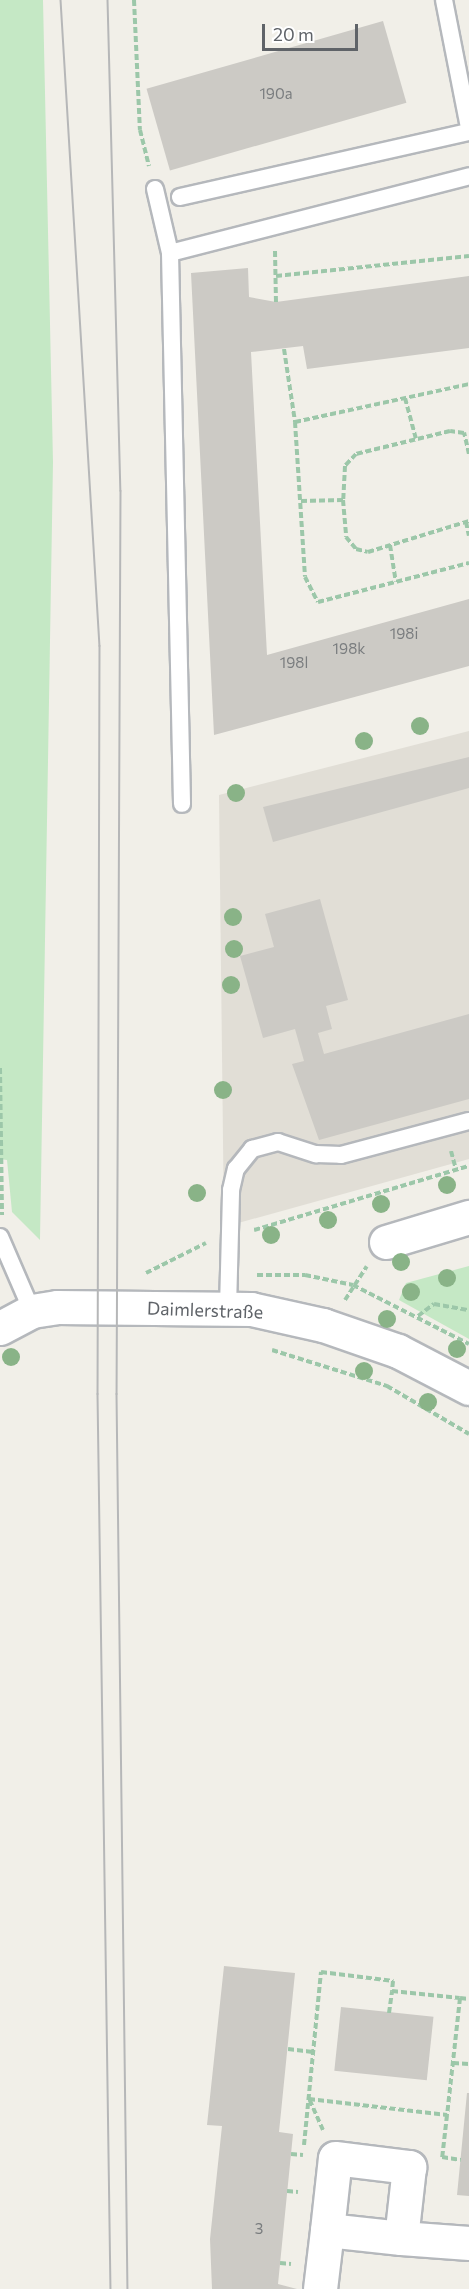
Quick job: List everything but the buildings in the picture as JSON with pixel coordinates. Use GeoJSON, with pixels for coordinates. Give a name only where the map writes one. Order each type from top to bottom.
{"type":"FeatureCollection","features":[{"type":"Feature","properties":{"kind":"street"},"geometry":{"type":"LineString","coordinates":[[386,1242],[469,1217]]}},
{"type":"Feature","properties":{"kind":"street","name":"Daimlerstraße"},"geometry":{"type":"LineString","coordinates":[[0,1328],[32,1311],[228,1308],[284,1314],[398,1351],[469,1388]]}},
{"type":"Feature","properties":{"kind":"street"},"geometry":{"type":"LineString","coordinates":[[321,2285],[335,2158],[409,2167],[401,2238]]}},
{"type":"Feature","properties":{"kind":"street"},"geometry":{"type":"LineString","coordinates":[[327,2230],[469,2243]]}},
{"type":"Feature","properties":{"kind":"lane"},"geometry":{"type":"LineString","coordinates":[[180,197],[469,130],[444,0]]}},
{"type":"Feature","properties":{"kind":"lane"},"geometry":{"type":"LineString","coordinates":[[170,253],[469,177]]}},
{"type":"Feature","properties":{"kind":"lane"},"geometry":{"type":"LineString","coordinates":[[155,189],[170,253],[182,804]]}},
{"type":"Feature","properties":{"kind":"lane"},"geometry":{"type":"LineString","coordinates":[[228,1308],[227,1275],[236,1169],[260,1145],[278,1142],[316,1154],[341,1155],[469,1121]]}},
{"type":"Feature","properties":{"kind":"lane"},"geometry":{"type":"LineString","coordinates":[[0,1238],[32,1311]]}},
{"type":"Feature","properties":{"kind":"path"},"geometry":{"type":"LineString","coordinates":[[134,0],[140,130],[155,189]]}},
{"type":"Feature","properties":{"kind":"path"},"geometry":{"type":"LineString","coordinates":[[274,225],[276,302]]}},
{"type":"Feature","properties":{"kind":"path"},"geometry":{"type":"LineString","coordinates":[[276,276],[469,256]]}},
{"type":"Feature","properties":{"kind":"path"},"geometry":{"type":"LineString","coordinates":[[284,349],[296,422],[305,577],[318,602],[469,562]]}},
{"type":"Feature","properties":{"kind":"path"},"geometry":{"type":"LineString","coordinates":[[296,422],[469,384]]}},
{"type":"Feature","properties":{"kind":"path"},"geometry":{"type":"LineString","coordinates":[[405,398],[416,440]]}},
{"type":"Feature","properties":{"kind":"path"},"geometry":{"type":"LineString","coordinates":[[469,454],[464,433],[416,440],[356,454],[345,466],[343,500],[346,537],[356,549],[390,545],[467,521],[469,536]]}},
{"type":"Feature","properties":{"kind":"path"},"geometry":{"type":"LineString","coordinates":[[301,501],[343,500]]}},
{"type":"Feature","properties":{"kind":"path"},"geometry":{"type":"LineString","coordinates":[[390,545],[396,582]]}},
{"type":"Feature","properties":{"kind":"path"},"geometry":{"type":"LineString","coordinates":[[0,1068],[5,1144],[0,1238]]}},
{"type":"Feature","properties":{"kind":"path"},"geometry":{"type":"LineString","coordinates":[[143,1275],[231,1237],[469,1166]]}},
{"type":"Feature","properties":{"kind":"path"},"geometry":{"type":"LineString","coordinates":[[332,1328],[353,1285],[386,1242]]}},
{"type":"Feature","properties":{"kind":"path"},"geometry":{"type":"LineString","coordinates":[[227,1275],[305,1275],[353,1285],[418,1316],[469,1344]]}},
{"type":"Feature","properties":{"kind":"path"},"geometry":{"type":"LineString","coordinates":[[418,1316],[434,1304],[469,1310]]}},
{"type":"Feature","properties":{"kind":"path"},"geometry":{"type":"LineString","coordinates":[[259,1345],[387,1386],[469,1434]]}},
{"type":"Feature","properties":{"kind":"path"},"geometry":{"type":"LineString","coordinates":[[302,2165],[321,1972],[393,1981],[389,2013]]}},
{"type":"Feature","properties":{"kind":"path"},"geometry":{"type":"LineString","coordinates":[[392,1991],[469,1999]]}},
{"type":"Feature","properties":{"kind":"path"},"geometry":{"type":"LineString","coordinates":[[447,2115],[460,1998]]}},
{"type":"Feature","properties":{"kind":"path"},"geometry":{"type":"LineString","coordinates":[[288,2049],[313,2052]]}},
{"type":"Feature","properties":{"kind":"path"},"geometry":{"type":"LineString","coordinates":[[453,2062],[469,2064]]}},
{"type":"Feature","properties":{"kind":"path"},"geometry":{"type":"LineString","coordinates":[[291,2154],[303,2156]]}},
{"type":"Feature","properties":{"kind":"path"},"geometry":{"type":"LineString","coordinates":[[442,2157],[461,2160]]}},
{"type":"Feature","properties":{"kind":"path"},"geometry":{"type":"LineString","coordinates":[[299,2202],[301,2183]]}},
{"type":"Feature","properties":{"kind":"path"},"geometry":{"type":"LineString","coordinates":[[287,2191],[300,2192]]}},
{"type":"Feature","properties":{"kind":"path"},"geometry":{"type":"LineString","coordinates":[[294,2254],[292,2277],[321,2285]]}},
{"type":"Feature","properties":{"kind":"path"},"geometry":{"type":"LineString","coordinates":[[280,2263],[293,2264]]}},
{"type":"Feature","properties":{"kind":"shaded area"},"geometry":{"type":"Polygon","coordinates":[[[469,731],[469,1159],[224,1227],[219,795],[469,731]]]}},
{"type":"Feature","properties":{"kind":"green space"},"geometry":{"type":"Polygon","coordinates":[[[0,0],[43,0],[53,462],[40,1240],[12,1212],[7,1160],[0,1159],[0,0]]]}},
{"type":"Feature","properties":{"kind":"green space"},"geometry":{"type":"Polygon","coordinates":[[[469,1266],[469,1339],[399,1300],[406,1283],[469,1266]]]}},
{"type":"Feature","properties":{"kind":"tram line"},"geometry":{"type":"LineString","coordinates":[[61,0],[100,646],[98,1394],[111,2289]]}},
{"type":"Feature","properties":{"kind":"tram line"},"geometry":{"type":"LineString","coordinates":[[108,0],[121,491],[117,1394],[128,2289]]}}]}
